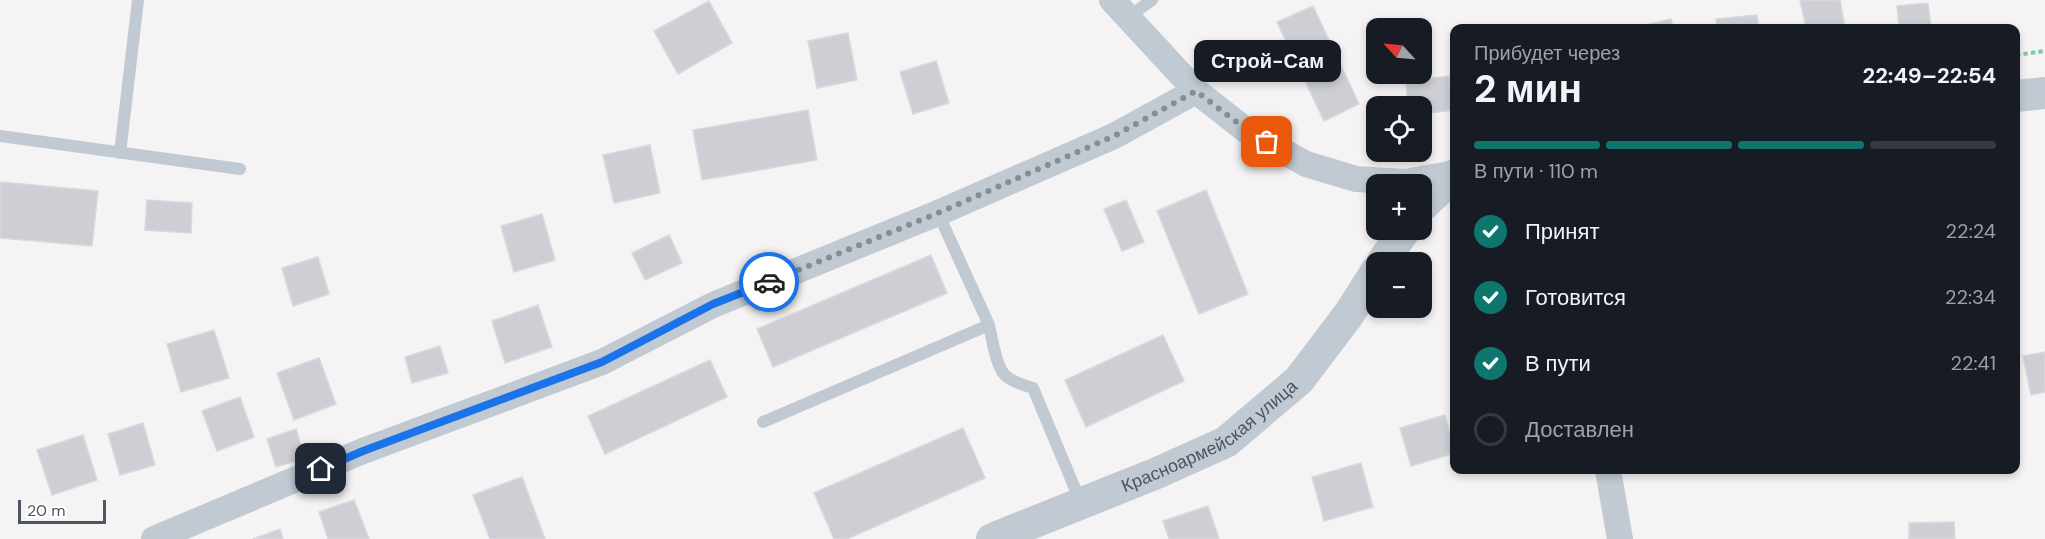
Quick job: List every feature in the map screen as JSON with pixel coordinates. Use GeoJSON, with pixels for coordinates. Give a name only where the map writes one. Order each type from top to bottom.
{"type":"FeatureCollection","features":[{"type":"Feature","properties":{"kind":"street"},"geometry":{"type":"LineString","coordinates":[[1120,8],[1196,91],[1248,131],[1305,164],[1366,180],[1405,182],[1450,175]]}},
{"type":"Feature","properties":{"kind":"street"},"geometry":{"type":"LineString","coordinates":[[154,539],[363,451],[602,362],[713,304],[938,213],[1114,136],[1196,91]]}},
{"type":"Feature","properties":{"kind":"street"},"geometry":{"type":"LineString","coordinates":[[2020,96],[2045,93]]}},
{"type":"Feature","properties":{"kind":"street"},"geometry":{"type":"LineString","coordinates":[[1432,196],[1450,179]]}},
{"type":"Feature","properties":{"kind":"street","name":"Красноармейская улица"},"geometry":{"type":"LineString","coordinates":[[992,539],[1226,442],[1299,380],[1349,314],[1366,287]]}},
{"type":"Feature","properties":{"kind":"street"},"geometry":{"type":"LineString","coordinates":[[1609,474],[1620,539]]}},
{"type":"Feature","properties":{"kind":"lane"},"geometry":{"type":"LineString","coordinates":[[120,153],[138,0]]}},
{"type":"Feature","properties":{"kind":"lane"},"geometry":{"type":"LineString","coordinates":[[1120,8],[1152,0]]}},
{"type":"Feature","properties":{"kind":"lane"},"geometry":{"type":"LineString","coordinates":[[0,136],[240,169]]}},
{"type":"Feature","properties":{"kind":"lane"},"geometry":{"type":"LineString","coordinates":[[938,213],[989,325],[1004,375],[1017,383],[1033,388],[1081,503]]}},
{"type":"Feature","properties":{"kind":"lane"},"geometry":{"type":"LineString","coordinates":[[763,422],[989,325]]}},
{"type":"Feature","properties":{"kind":"path"},"geometry":{"type":"LineString","coordinates":[[2020,54],[2045,51]]}},
{"type":"Feature","properties":{"kind":"building"},"geometry":{"type":"Polygon","coordinates":[[[1800,0],[1840,0],[1844,24],[1805,24],[1800,0]]]}},
{"type":"Feature","properties":{"kind":"building"},"geometry":{"type":"Polygon","coordinates":[[[709,1],[732,43],[678,74],[654,31],[709,1]]]}},
{"type":"Feature","properties":{"kind":"building"},"geometry":{"type":"Polygon","coordinates":[[[1928,3],[1931,24],[1899,24],[1897,6],[1928,3]]]}},
{"type":"Feature","properties":{"kind":"building"},"geometry":{"type":"Polygon","coordinates":[[[1313,6],[1359,104],[1324,121],[1277,22],[1313,6]]]}},
{"type":"Feature","properties":{"kind":"building"},"geometry":{"type":"Polygon","coordinates":[[[1757,15],[1758,24],[1717,24],[1716,19],[1757,15]]]}},
{"type":"Feature","properties":{"kind":"building"},"geometry":{"type":"Polygon","coordinates":[[[1671,19],[1672,24],[1650,24],[1671,19]]]}},
{"type":"Feature","properties":{"kind":"building"},"geometry":{"type":"Polygon","coordinates":[[[848,33],[857,80],[817,88],[808,41],[848,33]]]}},
{"type":"Feature","properties":{"kind":"building"},"geometry":{"type":"Polygon","coordinates":[[[936,61],[949,103],[913,114],[900,72],[936,61]]]}},
{"type":"Feature","properties":{"kind":"building"},"geometry":{"type":"Polygon","coordinates":[[[1449,76],[1450,110],[1432,113],[1432,96],[1407,96],[1406,84],[1432,84],[1432,78],[1449,76]]]}},
{"type":"Feature","properties":{"kind":"building"},"geometry":{"type":"Polygon","coordinates":[[[808,110],[817,160],[702,180],[693,130],[808,110]]]}},
{"type":"Feature","properties":{"kind":"building"},"geometry":{"type":"Polygon","coordinates":[[[650,145],[660,193],[614,203],[603,155],[650,145]]]}},
{"type":"Feature","properties":{"kind":"building"},"geometry":{"type":"Polygon","coordinates":[[[0,182],[98,191],[92,246],[0,238],[0,182]]]}},
{"type":"Feature","properties":{"kind":"building"},"geometry":{"type":"Polygon","coordinates":[[[1206,190],[1248,294],[1199,314],[1157,211],[1206,190]]]}},
{"type":"Feature","properties":{"kind":"building"},"geometry":{"type":"Polygon","coordinates":[[[147,200],[192,203],[191,233],[145,230],[147,200]]]}},
{"type":"Feature","properties":{"kind":"building"},"geometry":{"type":"Polygon","coordinates":[[[1126,200],[1144,242],[1122,251],[1104,209],[1126,200]]]}},
{"type":"Feature","properties":{"kind":"building"},"geometry":{"type":"Polygon","coordinates":[[[542,214],[555,260],[514,272],[501,226],[542,214]]]}},
{"type":"Feature","properties":{"kind":"building"},"geometry":{"type":"Polygon","coordinates":[[[669,235],[682,263],[645,280],[632,253],[669,235]]]}},
{"type":"Feature","properties":{"kind":"building"},"geometry":{"type":"Polygon","coordinates":[[[931,255],[947,293],[773,367],[757,329],[931,255]]]}},
{"type":"Feature","properties":{"kind":"building"},"geometry":{"type":"Polygon","coordinates":[[[318,257],[329,294],[293,306],[282,268],[318,257]]]}},
{"type":"Feature","properties":{"kind":"building"},"geometry":{"type":"Polygon","coordinates":[[[538,305],[552,347],[505,363],[492,321],[538,305]]]}},
{"type":"Feature","properties":{"kind":"building"},"geometry":{"type":"Polygon","coordinates":[[[214,330],[229,378],[181,392],[167,344],[214,330]]]}},
{"type":"Feature","properties":{"kind":"building"},"geometry":{"type":"Polygon","coordinates":[[[1163,335],[1184,381],[1086,427],[1065,380],[1163,335]]]}},
{"type":"Feature","properties":{"kind":"building"},"geometry":{"type":"Polygon","coordinates":[[[440,346],[448,373],[412,383],[405,357],[440,346]]]}},
{"type":"Feature","properties":{"kind":"building"},"geometry":{"type":"Polygon","coordinates":[[[2045,352],[2045,392],[2031,395],[2023,356],[2045,352]]]}},
{"type":"Feature","properties":{"kind":"building"},"geometry":{"type":"Polygon","coordinates":[[[319,358],[336,404],[294,420],[277,373],[319,358]]]}},
{"type":"Feature","properties":{"kind":"building"},"geometry":{"type":"Polygon","coordinates":[[[710,360],[727,397],[605,454],[588,416],[710,360]]]}},
{"type":"Feature","properties":{"kind":"building"},"geometry":{"type":"Polygon","coordinates":[[[240,397],[254,437],[217,451],[202,411],[240,397]]]}},
{"type":"Feature","properties":{"kind":"building"},"geometry":{"type":"Polygon","coordinates":[[[1445,415],[1450,434],[1450,454],[1411,466],[1400,428],[1445,415]]]}},
{"type":"Feature","properties":{"kind":"building"},"geometry":{"type":"Polygon","coordinates":[[[143,423],[155,465],[120,475],[108,434],[143,423]]]}},
{"type":"Feature","properties":{"kind":"building"},"geometry":{"type":"Polygon","coordinates":[[[963,428],[985,478],[847,539],[834,539],[814,493],[963,428]]]}},
{"type":"Feature","properties":{"kind":"building"},"geometry":{"type":"Polygon","coordinates":[[[296,429],[305,458],[276,467],[267,439],[296,429]]]}},
{"type":"Feature","properties":{"kind":"building"},"geometry":{"type":"Polygon","coordinates":[[[83,435],[97,480],[52,495],[37,450],[83,435]]]}},
{"type":"Feature","properties":{"kind":"building"},"geometry":{"type":"Polygon","coordinates":[[[1361,463],[1373,507],[1324,521],[1312,477],[1361,463]]]}},
{"type":"Feature","properties":{"kind":"building"},"geometry":{"type":"Polygon","coordinates":[[[522,477],[545,539],[490,539],[473,495],[522,477]]]}},
{"type":"Feature","properties":{"kind":"building"},"geometry":{"type":"Polygon","coordinates":[[[354,500],[369,539],[328,539],[319,512],[354,500]]]}},
{"type":"Feature","properties":{"kind":"building"},"geometry":{"type":"Polygon","coordinates":[[[1208,506],[1219,539],[1169,539],[1163,521],[1208,506]]]}},
{"type":"Feature","properties":{"kind":"building"},"geometry":{"type":"Polygon","coordinates":[[[1954,522],[1955,539],[1909,539],[1909,523],[1954,522]]]}},
{"type":"Feature","properties":{"kind":"building"},"geometry":{"type":"Polygon","coordinates":[[[280,529],[283,539],[253,539],[280,529]]]}},
{"type":"Feature","properties":{"kind":"way so far"},"geometry":{"type":"LineString","coordinates":[[769,282],[938,213],[1114,136],[1196,91],[1248,131],[1267,142]]}},
{"type":"Feature","properties":{"kind":"place","name":"Строй-Сам"},"geometry":{"type":"Point","coordinates":[1267,142]}},
{"type":"Feature","properties":{"kind":"route"},"geometry":{"type":"LineString","coordinates":[[321,469],[363,451],[602,362],[713,304],[769,282]]}}]}
